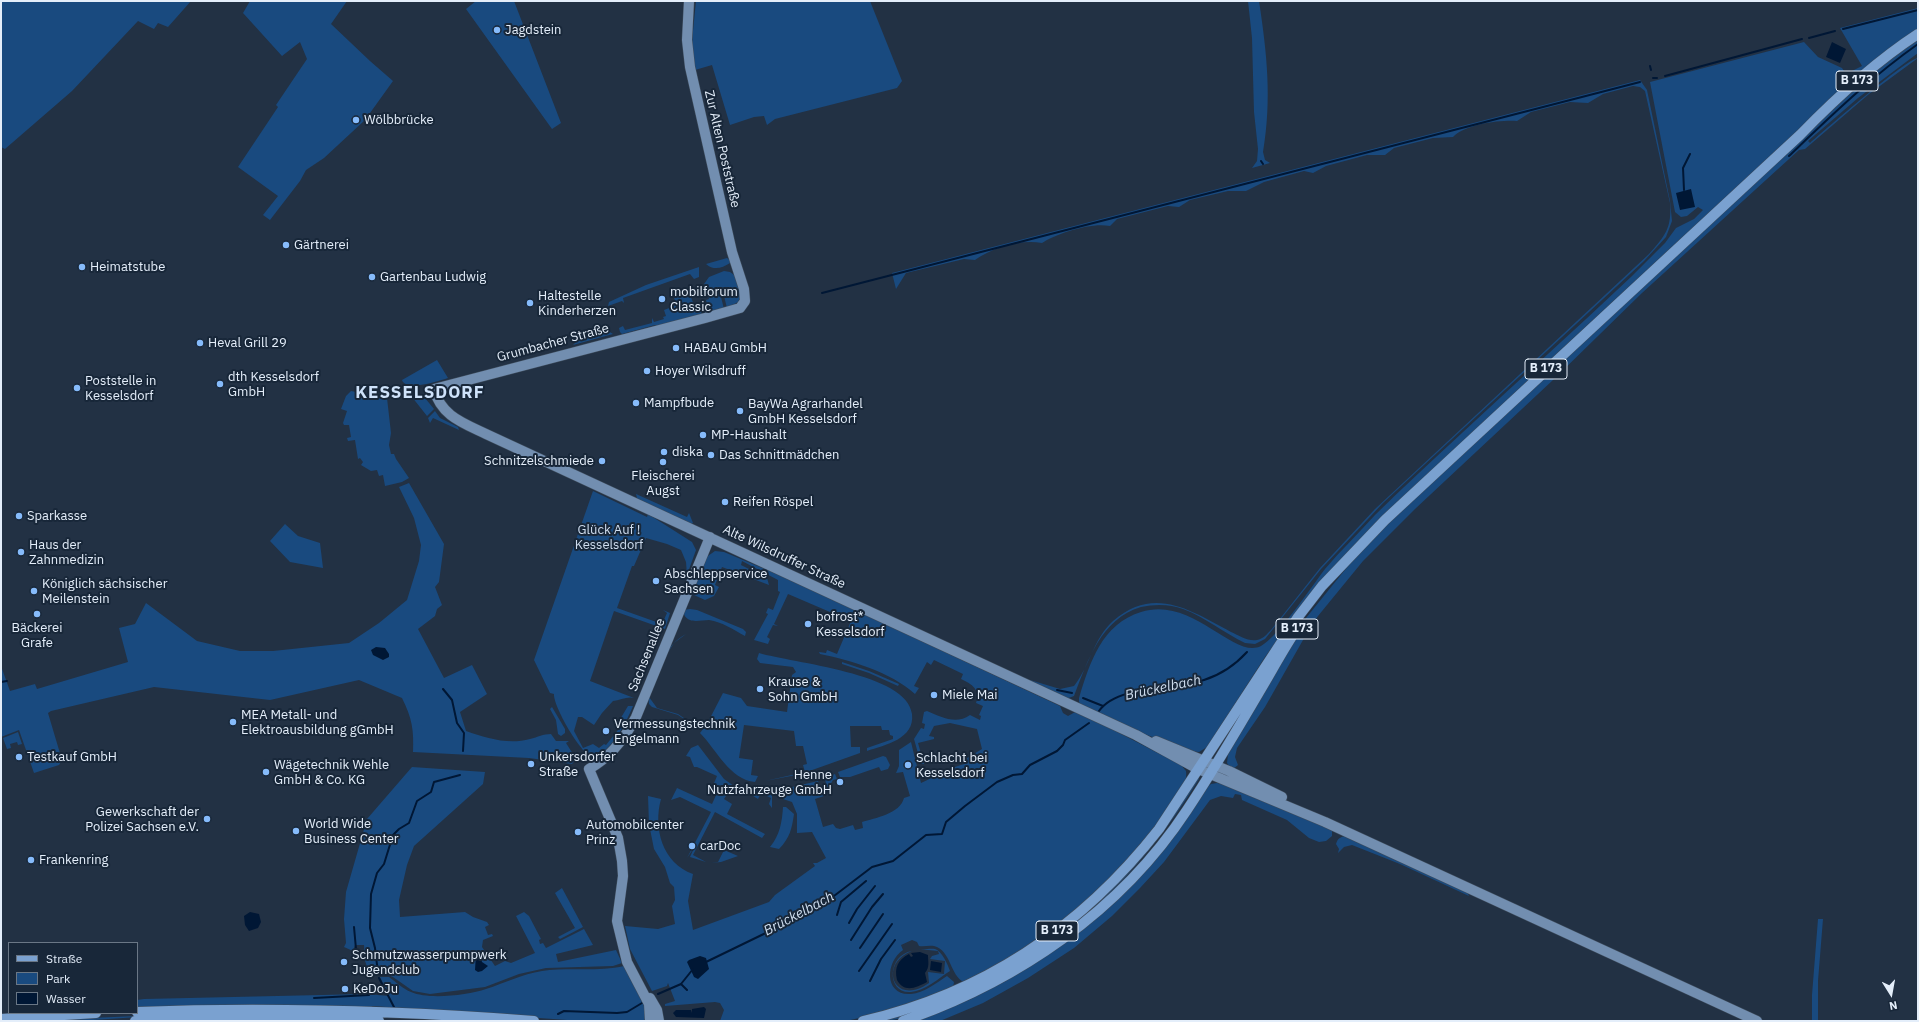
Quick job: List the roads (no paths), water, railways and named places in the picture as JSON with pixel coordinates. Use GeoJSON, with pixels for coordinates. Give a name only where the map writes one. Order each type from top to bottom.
{"type":"FeatureCollection","features":[{"type":"Feature","properties":{"kind":"main road","name":"B 173"},"geometry":{"type":"LineString","coordinates":[[863,1021],[915,1007],[960,989],[1008,964],[1063,927],[1110,885],[1139,854],[1179,800],[1284,636],[1322,586],[1385,520],[1800,135],[1820,114],[1885,56],[1918,34]]}},
{"type":"Feature","properties":{"kind":"main road","name":"B 173"},"geometry":{"type":"LineString","coordinates":[[903,1021],[958,1000],[996,982],[1039,956],[1084,923],[1131,879],[1164,841],[1186,811],[1210,774],[1295,632],[1338,570]]}},
{"type":"Feature","properties":{"kind":"main road"},"geometry":{"type":"LineString","coordinates":[[138,1012],[275,1009],[380,1017]]}},
{"type":"Feature","properties":{"kind":"main road"},"geometry":{"type":"LineString","coordinates":[[135,1021],[216,1018],[380,1017],[400,1013],[534,1021]]}},
{"type":"Feature","properties":{"kind":"main road"},"geometry":{"type":"LineString","coordinates":[[1,1019],[80,1014]]}},
{"type":"Feature","properties":{"kind":"street","name":"Zur Alten Poststraße"},"geometry":{"type":"LineString","coordinates":[[689,1],[687,40],[690,67],[732,252],[744,289],[745,301]]}},
{"type":"Feature","properties":{"kind":"street","name":"Grumbacher Straße"},"geometry":{"type":"LineString","coordinates":[[434,388],[740,308],[745,301]]}},
{"type":"Feature","properties":{"kind":"street","name":"Alte Wilsdruffer Straße"},"geometry":{"type":"LineString","coordinates":[[434,388],[441,405],[453,418],[1136,735],[1198,769],[1325,822]]}},
{"type":"Feature","properties":{"kind":"street","name":"Sachsenallee"},"geometry":{"type":"LineString","coordinates":[[645,994],[627,962],[622,946],[617,921],[622,876],[621,854],[615,830],[589,769],[599,764],[615,749],[628,731],[640,707],[710,538]]}},
{"type":"Feature","properties":{"kind":"street","name":"Alte Wilsdruffer Straße"},"geometry":{"type":"LineString","coordinates":[[1136,735],[1215,765],[1303,808],[1325,822]]}},
{"type":"Feature","properties":{"kind":"street"},"geometry":{"type":"LineString","coordinates":[[1325,822],[1757,1021]]}},
{"type":"Feature","properties":{"kind":"street"},"geometry":{"type":"LineString","coordinates":[[645,994],[650,1010],[650,1021]]}},
{"type":"Feature","properties":{"kind":"street"},"geometry":{"type":"LineString","coordinates":[[645,994],[655,1006],[659,1021]]}},
{"type":"Feature","properties":{"kind":"water"},"geometry":{"type":"Polygon","coordinates":[[[1832,42],[1846,49],[1840,63],[1826,57],[1832,42]]]}},
{"type":"Feature","properties":{"kind":"water"},"geometry":{"type":"Polygon","coordinates":[[[1691,189],[1695,207],[1680,210],[1676,193],[1691,189]]]}},
{"type":"Feature","properties":{"kind":"water"},"geometry":{"type":"Polygon","coordinates":[[[376,647],[385,648],[389,654],[389,657],[383,660],[373,655],[371,650],[376,647]]]}},
{"type":"Feature","properties":{"kind":"water"},"geometry":{"type":"Polygon","coordinates":[[[250,912],[259,914],[261,922],[258,928],[249,931],[245,925],[244,916],[250,912]]]}},
{"type":"Feature","properties":{"kind":"water"},"geometry":{"type":"Polygon","coordinates":[[[920,952],[928,955],[928,967],[925,973],[927,982],[915,987],[903,987],[897,980],[896,971],[898,964],[909,954],[911,957],[913,956],[911,953],[920,952]]]}},
{"type":"Feature","properties":{"kind":"water"},"geometry":{"type":"Polygon","coordinates":[[[476,954],[480,955],[482,962],[488,966],[482,971],[478,972],[475,970],[476,954]]]}},
{"type":"Feature","properties":{"kind":"water"},"geometry":{"type":"Polygon","coordinates":[[[700,956],[706,958],[709,969],[698,979],[694,977],[687,962],[700,956]]]}},
{"type":"Feature","properties":{"kind":"water"},"geometry":{"type":"Polygon","coordinates":[[[931,961],[942,963],[941,972],[930,970],[931,961]]]}},
{"type":"Feature","properties":{"kind":"water"},"geometry":{"type":"Polygon","coordinates":[[[704,1007],[706,1009],[704,1018],[676,1017],[673,1013],[676,1010],[691,1010],[692,1013],[692,1009],[704,1007]]]}},
{"type":"Feature","properties":{"kind":"waterway"},"geometry":{"type":"LineString","coordinates":[[1843,29],[1918,10]]}},
{"type":"Feature","properties":{"kind":"waterway"},"geometry":{"type":"LineString","coordinates":[[1809,38],[1835,31]]}},
{"type":"Feature","properties":{"kind":"waterway"},"geometry":{"type":"LineString","coordinates":[[1665,76],[1802,39]]}},
{"type":"Feature","properties":{"kind":"waterway"},"geometry":{"type":"LineString","coordinates":[[1789,156],[1867,84],[1918,44]]}},
{"type":"Feature","properties":{"kind":"waterway"},"geometry":{"type":"LineString","coordinates":[[1650,66],[1651,70]]}},
{"type":"Feature","properties":{"kind":"waterway"},"geometry":{"type":"LineString","coordinates":[[822,293],[1640,82]]}},
{"type":"Feature","properties":{"kind":"waterway"},"geometry":{"type":"LineString","coordinates":[[1684,190],[1683,168],[1690,154]]}},
{"type":"Feature","properties":{"kind":"waterway","name":"Brückelbach"},"geometry":{"type":"LineString","coordinates":[[1099,711],[1107,703],[1119,696],[1132,692],[1192,683],[1210,678],[1227,669],[1247,652]]}},
{"type":"Feature","properties":{"kind":"waterway"},"geometry":{"type":"LineString","coordinates":[[1,682],[7,681]]}},
{"type":"Feature","properties":{"kind":"waterway"},"geometry":{"type":"LineString","coordinates":[[443,689],[452,700],[457,723],[464,733],[463,751]]}},
{"type":"Feature","properties":{"kind":"waterway"},"geometry":{"type":"LineString","coordinates":[[1057,690],[1072,693]]}},
{"type":"Feature","properties":{"kind":"waterway"},"geometry":{"type":"LineString","coordinates":[[1083,698],[1103,706]]}},
{"type":"Feature","properties":{"kind":"waterway","name":"Brückelbach"},"geometry":{"type":"LineString","coordinates":[[706,962],[774,929],[803,909],[821,905],[872,867],[893,861],[926,835],[942,834],[946,822],[965,806],[997,782],[1013,775],[1022,774],[1030,765],[1057,751],[1063,745],[1065,740],[1089,723]]}},
{"type":"Feature","properties":{"kind":"waterway"},"geometry":{"type":"LineString","coordinates":[[378,973],[375,948],[370,928],[371,894],[377,873],[384,864],[393,835],[409,823],[417,801],[431,792],[434,782],[460,775]]}},
{"type":"Feature","properties":{"kind":"waterway"},"geometry":{"type":"LineString","coordinates":[[837,915],[841,902],[866,881]]}},
{"type":"Feature","properties":{"kind":"waterway"},"geometry":{"type":"LineString","coordinates":[[849,923],[857,909],[875,886]]}},
{"type":"Feature","properties":{"kind":"waterway"},"geometry":{"type":"LineString","coordinates":[[851,940],[872,907],[883,894]]}},
{"type":"Feature","properties":{"kind":"waterway"},"geometry":{"type":"LineString","coordinates":[[860,948],[883,914]]}},
{"type":"Feature","properties":{"kind":"waterway"},"geometry":{"type":"LineString","coordinates":[[859,971],[892,924]]}},
{"type":"Feature","properties":{"kind":"waterway"},"geometry":{"type":"LineString","coordinates":[[354,927],[356,949]]}},
{"type":"Feature","properties":{"kind":"waterway"},"geometry":{"type":"LineString","coordinates":[[870,981],[881,959],[895,940]]}},
{"type":"Feature","properties":{"kind":"waterway","name":"Brückelbach"},"geometry":{"type":"LineString","coordinates":[[658,994],[681,984],[693,969]]}},
{"type":"Feature","properties":{"kind":"waterway"},"geometry":{"type":"LineString","coordinates":[[379,978],[395,1009]]}},
{"type":"Feature","properties":{"kind":"waterway"},"geometry":{"type":"LineString","coordinates":[[681,984],[687,990]]}},
{"type":"Feature","properties":{"kind":"waterway"},"geometry":{"type":"LineString","coordinates":[[314,998],[369,995]]}},
{"type":"Feature","properties":{"kind":"waterway","name":"Brückelbach"},"geometry":{"type":"LineString","coordinates":[[558,1014],[564,1011],[627,1012],[642,1003]]}},
{"type":"Feature","properties":{"kind":"place","name":"Jagdstein"},"geometry":{"type":"Point","coordinates":[497,30]}},
{"type":"Feature","properties":{"kind":"place","name":"Wölbbrücke"},"geometry":{"type":"Point","coordinates":[356,120]}},
{"type":"Feature","properties":{"kind":"place","name":"Gärtnerei"},"geometry":{"type":"Point","coordinates":[286,245]}},
{"type":"Feature","properties":{"kind":"place","name":"Heimatstube"},"geometry":{"type":"Point","coordinates":[82,267]}},
{"type":"Feature","properties":{"kind":"place","name":"Gartenbau Ludwig"},"geometry":{"type":"Point","coordinates":[372,277]}},
{"type":"Feature","properties":{"kind":"place","name":"mobilforum Classic"},"geometry":{"type":"Point","coordinates":[662,299]}},
{"type":"Feature","properties":{"kind":"place","name":"Haltestelle Kinderherzen"},"geometry":{"type":"Point","coordinates":[530,303]}},
{"type":"Feature","properties":{"kind":"place","name":"Heval Grill 29"},"geometry":{"type":"Point","coordinates":[200,343]}},
{"type":"Feature","properties":{"kind":"place","name":"HABAU GmbH"},"geometry":{"type":"Point","coordinates":[676,348]}},
{"type":"Feature","properties":{"kind":"place","name":"Hoyer Wilsdruff"},"geometry":{"type":"Point","coordinates":[647,371]}},
{"type":"Feature","properties":{"kind":"place","name":"dth Kesselsdorf GmbH"},"geometry":{"type":"Point","coordinates":[220,384]}},
{"type":"Feature","properties":{"kind":"place","name":"Poststelle in Kesselsdorf"},"geometry":{"type":"Point","coordinates":[77,388]}},
{"type":"Feature","properties":{"kind":"place","name":"Mampfbude"},"geometry":{"type":"Point","coordinates":[636,403]}},
{"type":"Feature","properties":{"kind":"place","name":"BayWa Agrarhandel GmbH Kesselsdorf"},"geometry":{"type":"Point","coordinates":[740,411]}},
{"type":"Feature","properties":{"kind":"place","name":"MP-Haushalt"},"geometry":{"type":"Point","coordinates":[703,435]}},
{"type":"Feature","properties":{"kind":"place","name":"diska"},"geometry":{"type":"Point","coordinates":[664,452]}},
{"type":"Feature","properties":{"kind":"place","name":"Das Schnittmädchen"},"geometry":{"type":"Point","coordinates":[711,455]}},
{"type":"Feature","properties":{"kind":"place","name":"Schnitzelschmiede"},"geometry":{"type":"Point","coordinates":[602,461]}},
{"type":"Feature","properties":{"kind":"place","name":"Fleischerei Augst"},"geometry":{"type":"Point","coordinates":[663,462]}},
{"type":"Feature","properties":{"kind":"place","name":"Reifen Röspel"},"geometry":{"type":"Point","coordinates":[725,502]}},
{"type":"Feature","properties":{"kind":"place","name":"Sparkasse"},"geometry":{"type":"Point","coordinates":[19,516]}},
{"type":"Feature","properties":{"kind":"place","name":"Haus der Zahnmedizin"},"geometry":{"type":"Point","coordinates":[21,552]}},
{"type":"Feature","properties":{"kind":"place","name":"Abschleppservice Sachsen"},"geometry":{"type":"Point","coordinates":[656,581]}},
{"type":"Feature","properties":{"kind":"place","name":"Königlich sächsischer Meilenstein"},"geometry":{"type":"Point","coordinates":[34,591]}},
{"type":"Feature","properties":{"kind":"place","name":"Bäckerei Grafe"},"geometry":{"type":"Point","coordinates":[37,614]}},
{"type":"Feature","properties":{"kind":"place","name":"bofrost* Kesselsdorf"},"geometry":{"type":"Point","coordinates":[808,624]}},
{"type":"Feature","properties":{"kind":"place","name":"Krause & Sohn GmbH"},"geometry":{"type":"Point","coordinates":[760,689]}},
{"type":"Feature","properties":{"kind":"place","name":"Miele Mai"},"geometry":{"type":"Point","coordinates":[934,695]}},
{"type":"Feature","properties":{"kind":"place","name":"MEA Metall- und Elektroausbildung gGmbH"},"geometry":{"type":"Point","coordinates":[233,722]}},
{"type":"Feature","properties":{"kind":"place","name":"Vermessungstechnik Engelmann"},"geometry":{"type":"Point","coordinates":[606,731]}},
{"type":"Feature","properties":{"kind":"place","name":"Testkauf GmbH"},"geometry":{"type":"Point","coordinates":[19,757]}},
{"type":"Feature","properties":{"kind":"place","name":"Unkersdorfer Straße"},"geometry":{"type":"Point","coordinates":[531,764]}},
{"type":"Feature","properties":{"kind":"place","name":"Schlacht bei Kesselsdorf"},"geometry":{"type":"Point","coordinates":[908,765]}},
{"type":"Feature","properties":{"kind":"place","name":"Wägetechnik Wehle GmbH & Co. KG"},"geometry":{"type":"Point","coordinates":[266,772]}},
{"type":"Feature","properties":{"kind":"place","name":"Henne Nutzfahrzeuge GmbH"},"geometry":{"type":"Point","coordinates":[840,782]}},
{"type":"Feature","properties":{"kind":"place","name":"Gewerkschaft der Polizei Sachsen e.V."},"geometry":{"type":"Point","coordinates":[207,819]}},
{"type":"Feature","properties":{"kind":"place","name":"World Wide Business Center"},"geometry":{"type":"Point","coordinates":[296,831]}},
{"type":"Feature","properties":{"kind":"place","name":"Automobilcenter Prinz"},"geometry":{"type":"Point","coordinates":[578,832]}},
{"type":"Feature","properties":{"kind":"place","name":"carDoc"},"geometry":{"type":"Point","coordinates":[692,846]}},
{"type":"Feature","properties":{"kind":"place","name":"Frankenring"},"geometry":{"type":"Point","coordinates":[31,860]}},
{"type":"Feature","properties":{"kind":"place","name":"Schmutzwasserpumpwerk Jugendclub"},"geometry":{"type":"Point","coordinates":[344,962]}},
{"type":"Feature","properties":{"kind":"place","name":"KeDoJu"},"geometry":{"type":"Point","coordinates":[345,989]}},
{"type":"Feature","properties":{"kind":"district","name":"KESSELSDORF"},"geometry":{"type":"Point","coordinates":[420,393]}},
{"type":"Feature","properties":{"kind":"park label","name":"Glück Auf ! Kesselsdorf"},"geometry":{"type":"Point","coordinates":[609,538]}}]}
